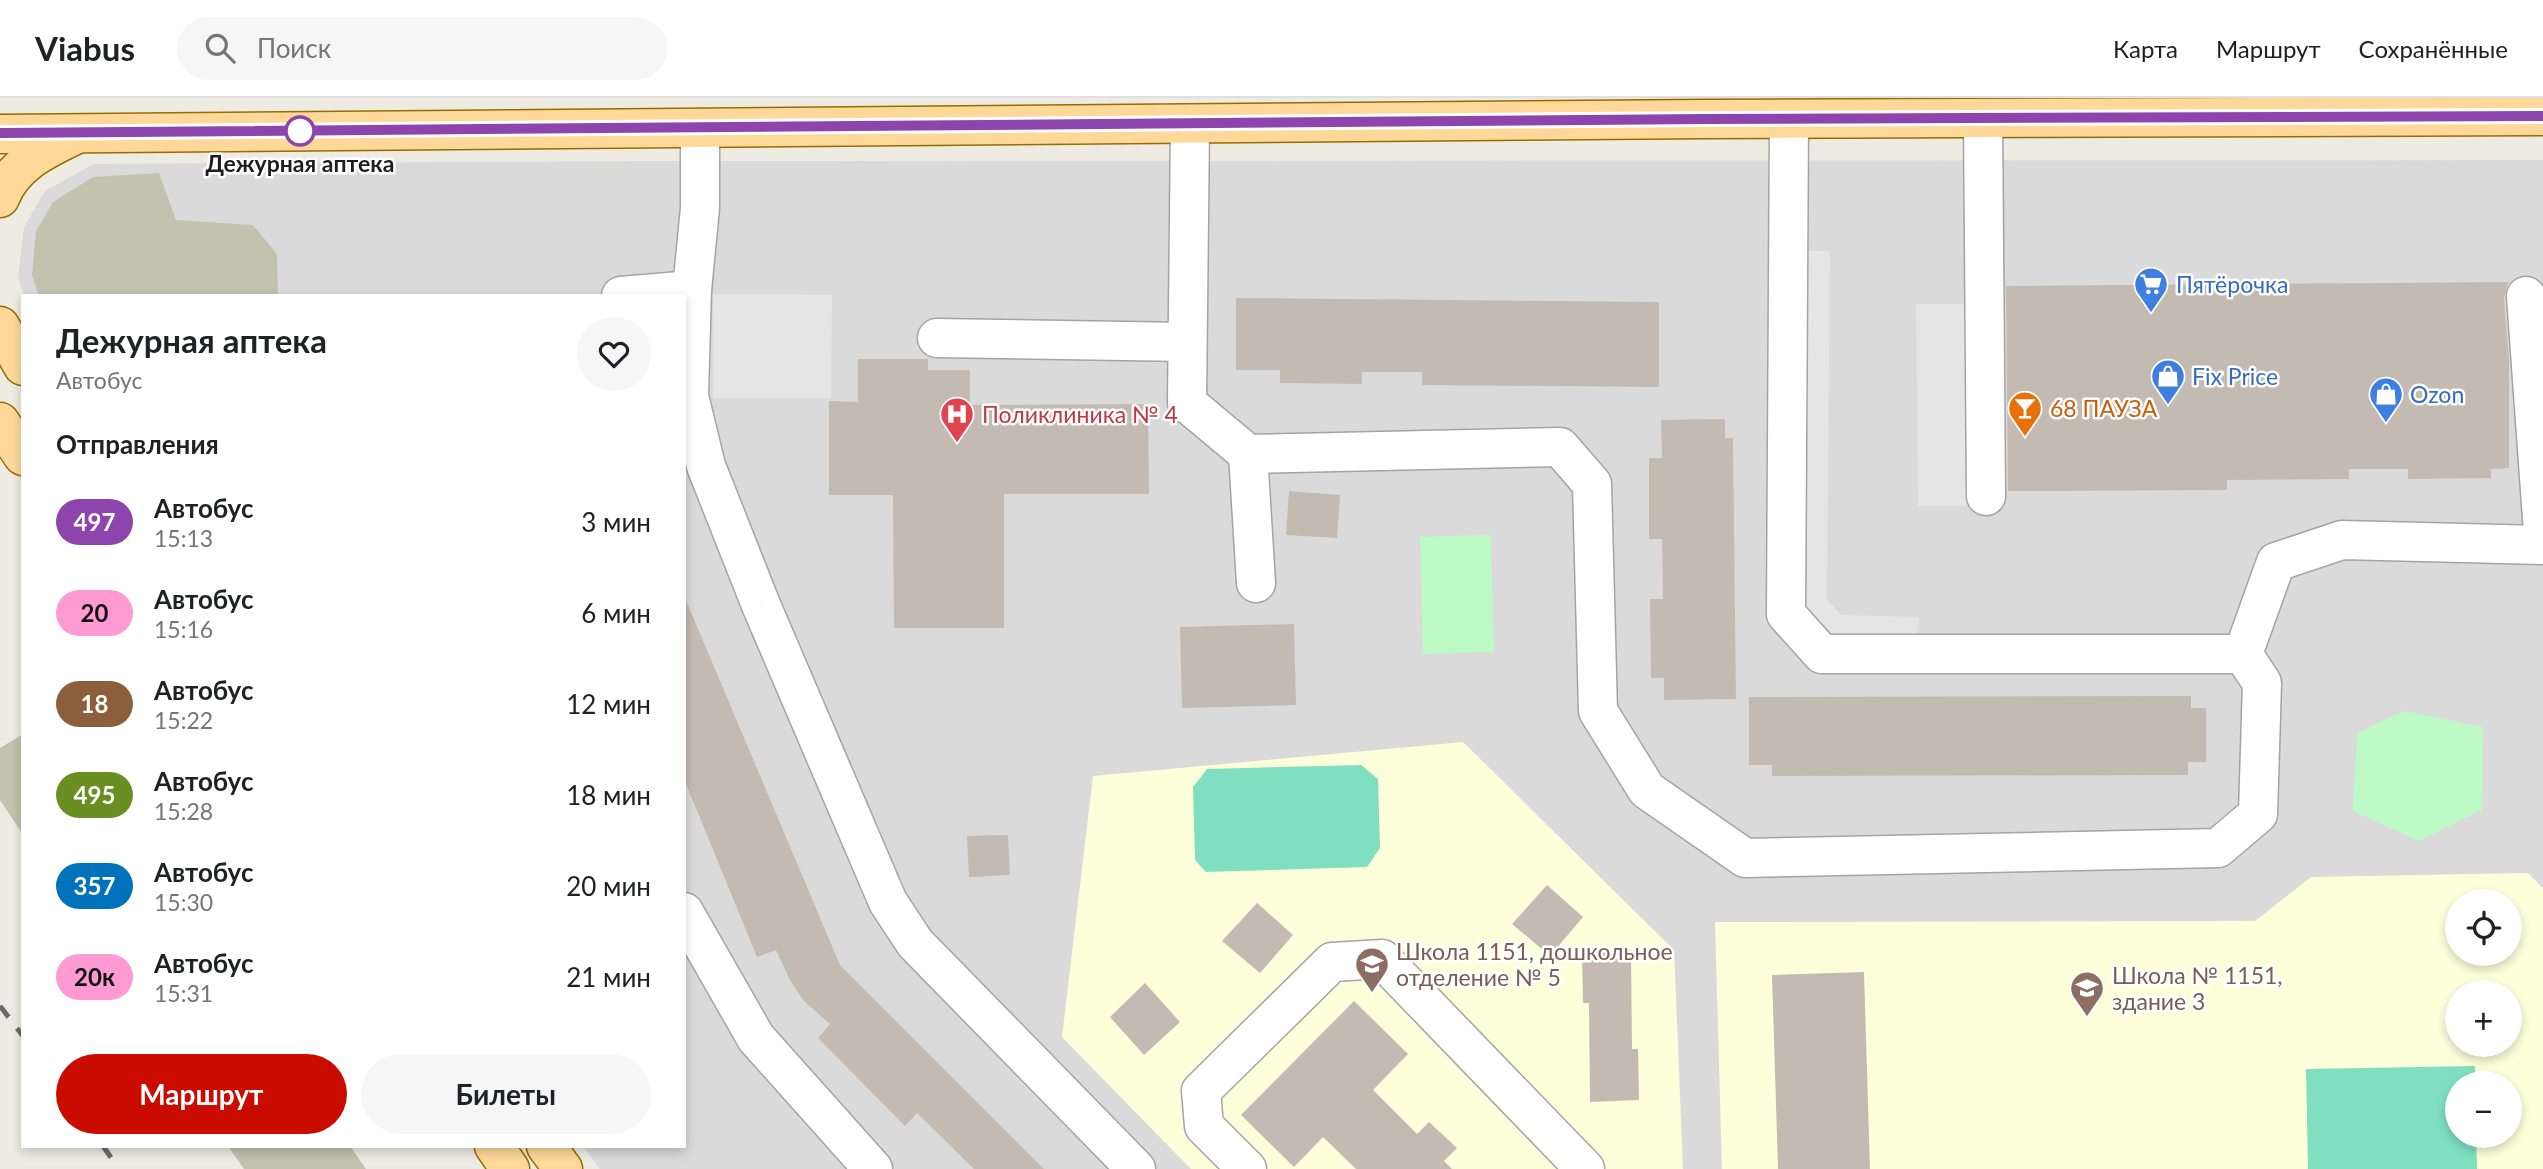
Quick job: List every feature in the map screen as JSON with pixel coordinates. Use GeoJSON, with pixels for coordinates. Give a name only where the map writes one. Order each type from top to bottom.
{"type":"FeatureCollection","features":[{"type":"Feature","properties":{"kind":"main road"},"geometry":{"type":"LineString","coordinates":[[0,134],[700,113],[1190,124],[1604,109],[1789,119],[2543,116]]}},
{"type":"Feature","properties":{"kind":"main road"},"geometry":{"type":"LineString","coordinates":[[0,198],[3,190],[30,157],[80,132]]}},
{"type":"Feature","properties":{"kind":"main road"},"geometry":{"type":"LineString","coordinates":[[0,326],[21,363]]}},
{"type":"Feature","properties":{"kind":"main road"},"geometry":{"type":"LineString","coordinates":[[0,422],[21,453]]}},
{"type":"Feature","properties":{"kind":"main road"},"geometry":{"type":"LineString","coordinates":[[495,1148],[510,1169]]}},
{"type":"Feature","properties":{"kind":"main road"},"geometry":{"type":"LineString","coordinates":[[547,1148],[563,1169]]}},
{"type":"Feature","properties":{"kind":"lane"},"geometry":{"type":"LineString","coordinates":[[700,113],[700,208],[692,290],[689,396],[706,466],[771,629],[888,902],[915,943],[1136,1169]]}},
{"type":"Feature","properties":{"kind":"lane"},"geometry":{"type":"LineString","coordinates":[[1983,118],[1986,496]]}},
{"type":"Feature","properties":{"kind":"lane"},"geometry":{"type":"LineString","coordinates":[[1789,119],[1786,614],[1822,654],[2243,654]]}},
{"type":"Feature","properties":{"kind":"lane"},"geometry":{"type":"LineString","coordinates":[[1190,124],[1187,403],[1248,454],[1560,447],[1592,484],[1598,711],[1647,790],[1745,858],[2218,848],[2258,814],[2262,683],[2243,654]]}},
{"type":"Feature","properties":{"kind":"lane"},"geometry":{"type":"LineString","coordinates":[[645,294],[692,290]]}},
{"type":"Feature","properties":{"kind":"lane"},"geometry":{"type":"LineString","coordinates":[[2526,296],[2543,532]]}},
{"type":"Feature","properties":{"kind":"lane"},"geometry":{"type":"LineString","coordinates":[[937,338],[1188,342]]}},
{"type":"Feature","properties":{"kind":"lane"},"geometry":{"type":"LineString","coordinates":[[1248,454],[1256,583]]}},
{"type":"Feature","properties":{"kind":"lane"},"geometry":{"type":"LineString","coordinates":[[2243,654],[2276,562],[2342,540],[2543,545]]}},
{"type":"Feature","properties":{"kind":"lane"},"geometry":{"type":"LineString","coordinates":[[686,916],[756,1038],[873,1169]]}},
{"type":"Feature","properties":{"kind":"lane"},"geometry":{"type":"LineString","coordinates":[[1247,1169],[1204,1126],[1200,1091],[1332,962],[1382,960],[1585,1169]]}},
{"type":"Feature","properties":{"kind":"shaded area"},"geometry":{"type":"Polygon","coordinates":[[[2543,160],[2543,1169],[600,1169],[584,1148],[686,1148],[686,294],[23,294],[18,277],[24,227],[45,191],[94,164],[2543,160]]]}},
{"type":"Feature","properties":{"kind":"shaded area"},"geometry":{"type":"Polygon","coordinates":[[[159,173],[176,220],[253,225],[277,254],[278,294],[38,294],[32,275],[36,231],[53,202],[93,177],[159,173]]]}},
{"type":"Feature","properties":{"kind":"shaded area"},"geometry":{"type":"Polygon","coordinates":[[[1802,251],[1830,251],[1827,599],[1841,615],[1919,617],[1917,636],[1832,634],[1802,603],[1802,251]]]}},
{"type":"Feature","properties":{"kind":"shaded area"},"geometry":{"type":"Polygon","coordinates":[[[713,294],[832,295],[831,398],[713,398],[713,294]]]}},
{"type":"Feature","properties":{"kind":"shaded area"},"geometry":{"type":"Polygon","coordinates":[[[1916,304],[2001,304],[2003,505],[1918,506],[1916,304]]]}},
{"type":"Feature","properties":{"kind":"shaded area"},"geometry":{"type":"Polygon","coordinates":[[[21,735],[21,832],[0,800],[0,748],[21,735]]]}},
{"type":"Feature","properties":{"kind":"shaded area","name":"Школа 1151, дошкольное отделение № 5"},"geometry":{"type":"Polygon","coordinates":[[[1463,742],[1674,950],[1683,1169],[1191,1169],[1062,1037],[1093,776],[1463,742]]]}},
{"type":"Feature","properties":{"kind":"shaded area","name":"Школа № 1151, здание 3"},"geometry":{"type":"Polygon","coordinates":[[[2528,873],[2543,888],[2543,1169],[1722,1169],[1715,922],[2255,921],[2311,877],[2528,873]]]}},
{"type":"Feature","properties":{"kind":"shaded area"},"geometry":{"type":"Polygon","coordinates":[[[229,1148],[351,1148],[366,1169],[244,1169],[229,1148]]]}},
{"type":"Feature","properties":{"kind":"green space"},"geometry":{"type":"Polygon","coordinates":[[[1491,535],[1494,652],[1423,654],[1420,537],[1491,535]]]}},
{"type":"Feature","properties":{"kind":"green space"},"geometry":{"type":"Polygon","coordinates":[[[2404,711],[2483,727],[2482,810],[2419,841],[2353,811],[2357,733],[2404,711]]]}},
{"type":"Feature","properties":{"kind":"green space"},"geometry":{"type":"Polygon","coordinates":[[[1361,765],[1378,779],[1380,848],[1367,867],[1206,872],[1195,860],[1193,787],[1207,769],[1361,765]]]}},
{"type":"Feature","properties":{"kind":"green space"},"geometry":{"type":"Polygon","coordinates":[[[2475,1066],[2475,1071],[2445,1071],[2445,1148],[2476,1148],[2477,1169],[2308,1169],[2306,1069],[2475,1066]]]}},
{"type":"Feature","properties":{"kind":"building"},"geometry":{"type":"Polygon","coordinates":[[[2508,282],[2504,298],[2509,361],[2509,468],[2491,469],[2491,478],[2408,479],[2408,469],[2349,469],[2349,479],[2227,480],[2227,490],[2008,491],[2006,286],[2508,282]]]}},
{"type":"Feature","properties":{"kind":"building"},"geometry":{"type":"Polygon","coordinates":[[[1236,298],[1659,302],[1659,387],[1422,385],[1422,372],[1362,372],[1362,384],[1280,383],[1280,370],[1236,370],[1236,298]]]}},
{"type":"Feature","properties":{"kind":"building"},"geometry":{"type":"Polygon","coordinates":[[[858,359],[928,359],[928,370],[970,370],[970,405],[1148,404],[1149,494],[1004,494],[1004,628],[894,628],[893,495],[829,495],[829,401],[858,402],[858,359]]]}},
{"type":"Feature","properties":{"kind":"building"},"geometry":{"type":"Polygon","coordinates":[[[1725,419],[1725,438],[1733,438],[1736,699],[1664,700],[1664,678],[1651,678],[1650,599],[1663,599],[1662,539],[1649,539],[1649,458],[1662,458],[1661,420],[1725,419]]]}},
{"type":"Feature","properties":{"kind":"building"},"geometry":{"type":"Polygon","coordinates":[[[1289,491],[1340,495],[1337,538],[1286,535],[1289,491]]]}},
{"type":"Feature","properties":{"kind":"building"},"geometry":{"type":"Polygon","coordinates":[[[686,600],[840,965],[1044,1169],[974,1169],[917,1113],[905,1126],[818,1038],[830,1024],[804,1001],[790,980],[776,950],[757,957],[686,784],[686,600]]]}},
{"type":"Feature","properties":{"kind":"building"},"geometry":{"type":"Polygon","coordinates":[[[1294,624],[1296,705],[1182,708],[1180,627],[1294,624]]]}},
{"type":"Feature","properties":{"kind":"building"},"geometry":{"type":"Polygon","coordinates":[[[2191,696],[2191,708],[2206,708],[2206,762],[2188,762],[2188,775],[1772,776],[1772,765],[1749,765],[1749,697],[2191,696]]]}},
{"type":"Feature","properties":{"kind":"building"},"geometry":{"type":"Polygon","coordinates":[[[1008,835],[1010,875],[969,877],[967,836],[1008,835]]]}},
{"type":"Feature","properties":{"kind":"building"},"geometry":{"type":"Polygon","coordinates":[[[1547,885],[1583,917],[1550,956],[1512,924],[1547,885]]]}},
{"type":"Feature","properties":{"kind":"building"},"geometry":{"type":"Polygon","coordinates":[[[1257,903],[1293,935],[1260,973],[1222,941],[1257,903]]]}},
{"type":"Feature","properties":{"kind":"building"},"geometry":{"type":"Polygon","coordinates":[[[1631,950],[1632,1049],[1638,1049],[1639,1100],[1590,1102],[1589,1003],[1583,1003],[1582,951],[1631,950]]]}},
{"type":"Feature","properties":{"kind":"building"},"geometry":{"type":"Polygon","coordinates":[[[1864,972],[1870,1169],[1778,1169],[1772,975],[1864,972]]]}},
{"type":"Feature","properties":{"kind":"building"},"geometry":{"type":"Polygon","coordinates":[[[1145,983],[1180,1022],[1144,1055],[1110,1017],[1145,983]]]}},
{"type":"Feature","properties":{"kind":"building"},"geometry":{"type":"Polygon","coordinates":[[[1354,1001],[1408,1054],[1373,1090],[1417,1134],[1429,1122],[1457,1148],[1444,1161],[1452,1169],[1356,1169],[1323,1137],[1294,1167],[1241,1115],[1354,1001]]]}},
{"type":"Feature","properties":{"kind":"railway"},"geometry":{"type":"LineString","coordinates":[[0,1006],[21,1033]]}},
{"type":"Feature","properties":{"kind":"railway"},"geometry":{"type":"LineString","coordinates":[[104,1148],[119,1169]]}},
{"type":"Feature","properties":{"kind":"bus line","name":"497"},"geometry":{"type":"LineString","coordinates":[[0,133],[1705,119],[2543,116]]}},
{"type":"Feature","properties":{"kind":"place","name":"Дежурная аптека"},"geometry":{"type":"Point","coordinates":[300,131]}},
{"type":"Feature","properties":{"kind":"place","name":"Пятёрочка"},"geometry":{"type":"Point","coordinates":[2151,314]}},
{"type":"Feature","properties":{"kind":"place","name":"Fix Price"},"geometry":{"type":"Point","coordinates":[2168,406]}},
{"type":"Feature","properties":{"kind":"place","name":"Ozon"},"geometry":{"type":"Point","coordinates":[2386,424]}},
{"type":"Feature","properties":{"kind":"place","name":"68 ПАУЗА"},"geometry":{"type":"Point","coordinates":[2025,438]}},
{"type":"Feature","properties":{"kind":"place","name":"Поликлиника № 4"},"geometry":{"type":"Point","coordinates":[957,444]}},
{"type":"Feature","properties":{"kind":"place","name":"Школа 1151, дошкольное отделение № 5"},"geometry":{"type":"Point","coordinates":[1372,994]}},
{"type":"Feature","properties":{"kind":"place","name":"Школа № 1151, здание 3"},"geometry":{"type":"Point","coordinates":[2087,1018]}}]}
